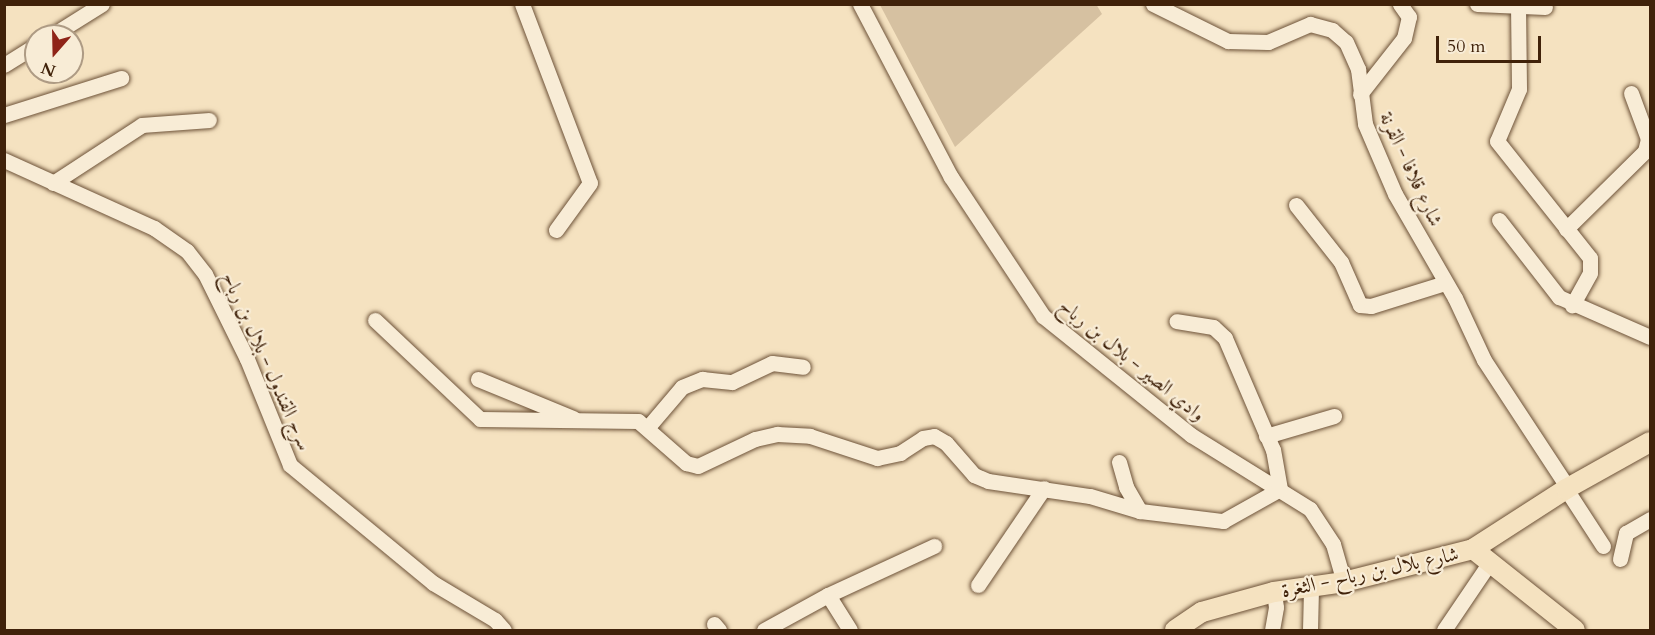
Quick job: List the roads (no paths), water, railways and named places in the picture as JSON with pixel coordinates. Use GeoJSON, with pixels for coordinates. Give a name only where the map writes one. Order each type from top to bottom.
{"type":"FeatureCollection","features":[{"type":"Feature","properties":{"kind":"main road","name":"شارع بلال بن رباح - الثغرة"},"geometry":{"type":"LineString","coordinates":[[1175,630],[1202,612],[1274,592],[1344,582],[1473,549],[1567,488],[1650,442]]}},
{"type":"Feature","properties":{"kind":"main road"},"geometry":{"type":"LineString","coordinates":[[1473,549],[1488,565],[1539,598],[1575,630]]}},
{"type":"Feature","properties":{"kind":"street"},"geometry":{"type":"LineString","coordinates":[[70,24],[102,4]]}},
{"type":"Feature","properties":{"kind":"street"},"geometry":{"type":"LineString","coordinates":[[522,4],[590,183],[556,230]]}},
{"type":"Feature","properties":{"kind":"street","name":"وادي الصير - بلال بن رباح"},"geometry":{"type":"LineString","coordinates":[[860,4],[951,177],[1043,316],[1191,435],[1310,509],[1323,524],[1344,582]]}},
{"type":"Feature","properties":{"kind":"street","name":"شارع قلافا - القرنة"},"geometry":{"type":"LineString","coordinates":[[1153,4],[1215,36],[1241,43],[1268,42],[1303,25],[1324,26],[1339,35],[1352,51],[1359,72],[1365,124],[1378,155],[1484,360],[1602,546]]}},
{"type":"Feature","properties":{"kind":"street"},"geometry":{"type":"LineString","coordinates":[[1360,94],[1404,38],[1409,17],[1400,4]]}},
{"type":"Feature","properties":{"kind":"street"},"geometry":{"type":"LineString","coordinates":[[1477,4],[1545,7]]}},
{"type":"Feature","properties":{"kind":"street"},"geometry":{"type":"LineString","coordinates":[[1518,5],[1519,89],[1497,141],[1589,256],[1592,267],[1572,305]]}},
{"type":"Feature","properties":{"kind":"street"},"geometry":{"type":"LineString","coordinates":[[4,65],[24,52]]}},
{"type":"Feature","properties":{"kind":"street"},"geometry":{"type":"LineString","coordinates":[[4,115],[122,78]]}},
{"type":"Feature","properties":{"kind":"street"},"geometry":{"type":"LineString","coordinates":[[1566,229],[1645,151],[1648,139],[1631,93]]}},
{"type":"Feature","properties":{"kind":"street"},"geometry":{"type":"LineString","coordinates":[[53,183],[142,125],[209,120]]}},
{"type":"Feature","properties":{"kind":"street","name":"سرج القندول - بلال بن رباح"},"geometry":{"type":"LineString","coordinates":[[4,160],[166,234],[187,252],[210,282],[247,359],[290,465],[433,583],[495,620],[504,630]]}},
{"type":"Feature","properties":{"kind":"street"},"geometry":{"type":"LineString","coordinates":[[1296,205],[1341,262],[1360,304],[1371,306],[1445,283]]}},
{"type":"Feature","properties":{"kind":"street"},"geometry":{"type":"LineString","coordinates":[[1499,220],[1558,297],[1650,337]]}},
{"type":"Feature","properties":{"kind":"street"},"geometry":{"type":"LineString","coordinates":[[375,320],[480,419],[638,421],[648,426],[683,460],[698,466],[755,439],[777,434],[810,436],[876,458],[900,453],[923,438],[934,436],[944,441],[968,470],[981,479],[1090,496],[1140,512],[1223,521],[1280,489],[1266,436],[1225,338],[1213,327],[1176,321]]}},
{"type":"Feature","properties":{"kind":"street"},"geometry":{"type":"LineString","coordinates":[[648,426],[682,387],[702,379],[732,382],[772,363],[803,367]]}},
{"type":"Feature","properties":{"kind":"street"},"geometry":{"type":"LineString","coordinates":[[478,379],[581,421]]}},
{"type":"Feature","properties":{"kind":"street"},"geometry":{"type":"LineString","coordinates":[[1266,436],[1334,416]]}},
{"type":"Feature","properties":{"kind":"street"},"geometry":{"type":"LineString","coordinates":[[1119,462],[1140,512]]}},
{"type":"Feature","properties":{"kind":"street"},"geometry":{"type":"LineString","coordinates":[[978,585],[1044,488]]}},
{"type":"Feature","properties":{"kind":"street"},"geometry":{"type":"LineString","coordinates":[[1620,559],[1626,533],[1650,519]]}},
{"type":"Feature","properties":{"kind":"street"},"geometry":{"type":"LineString","coordinates":[[771,629],[828,595],[934,546]]}},
{"type":"Feature","properties":{"kind":"street"},"geometry":{"type":"LineString","coordinates":[[1444,630],[1488,565]]}},
{"type":"Feature","properties":{"kind":"street"},"geometry":{"type":"LineString","coordinates":[[1310,630],[1311,588]]}},
{"type":"Feature","properties":{"kind":"street"},"geometry":{"type":"LineString","coordinates":[[1272,630],[1276,607],[1274,592]]}},
{"type":"Feature","properties":{"kind":"street"},"geometry":{"type":"LineString","coordinates":[[828,595],[850,630]]}}]}
